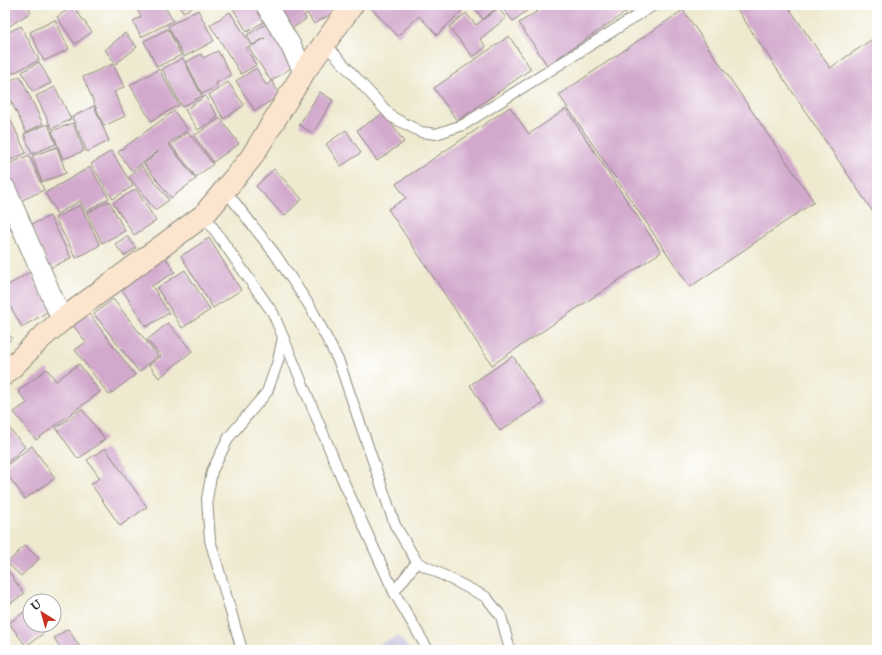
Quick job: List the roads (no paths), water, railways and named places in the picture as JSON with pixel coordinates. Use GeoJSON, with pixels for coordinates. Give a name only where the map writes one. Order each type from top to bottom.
{"type":"FeatureCollection","features":[{"type":"Feature","properties":{"kind":"street"},"geometry":{"type":"LineString","coordinates":[[266,5],[291,46],[304,72]]}},
{"type":"Feature","properties":{"kind":"street"},"geometry":{"type":"LineString","coordinates":[[5,374],[40,339],[62,320],[204,215],[251,158],[304,72],[352,5]]}},
{"type":"Feature","properties":{"kind":"street"},"geometry":{"type":"LineString","coordinates":[[5,188],[62,320]]}},
{"type":"Feature","properties":{"kind":"lane"},"geometry":{"type":"LineString","coordinates":[[324,43],[392,117],[421,132],[436,134],[463,125],[654,5]]}},
{"type":"Feature","properties":{"kind":"lane"},"geometry":{"type":"LineString","coordinates":[[226,190],[275,254],[311,308],[339,362],[395,525],[417,562],[486,597],[501,616],[510,650]]}},
{"type":"Feature","properties":{"kind":"lane"},"geometry":{"type":"LineString","coordinates":[[204,215],[273,313],[340,474],[394,592],[428,650]]}},
{"type":"Feature","properties":{"kind":"lane"},"geometry":{"type":"LineString","coordinates":[[242,650],[210,540],[207,499],[212,471],[229,437],[267,392],[278,361],[283,337]]}},
{"type":"Feature","properties":{"kind":"lane"},"geometry":{"type":"LineString","coordinates":[[394,592],[417,562]]}}]}
